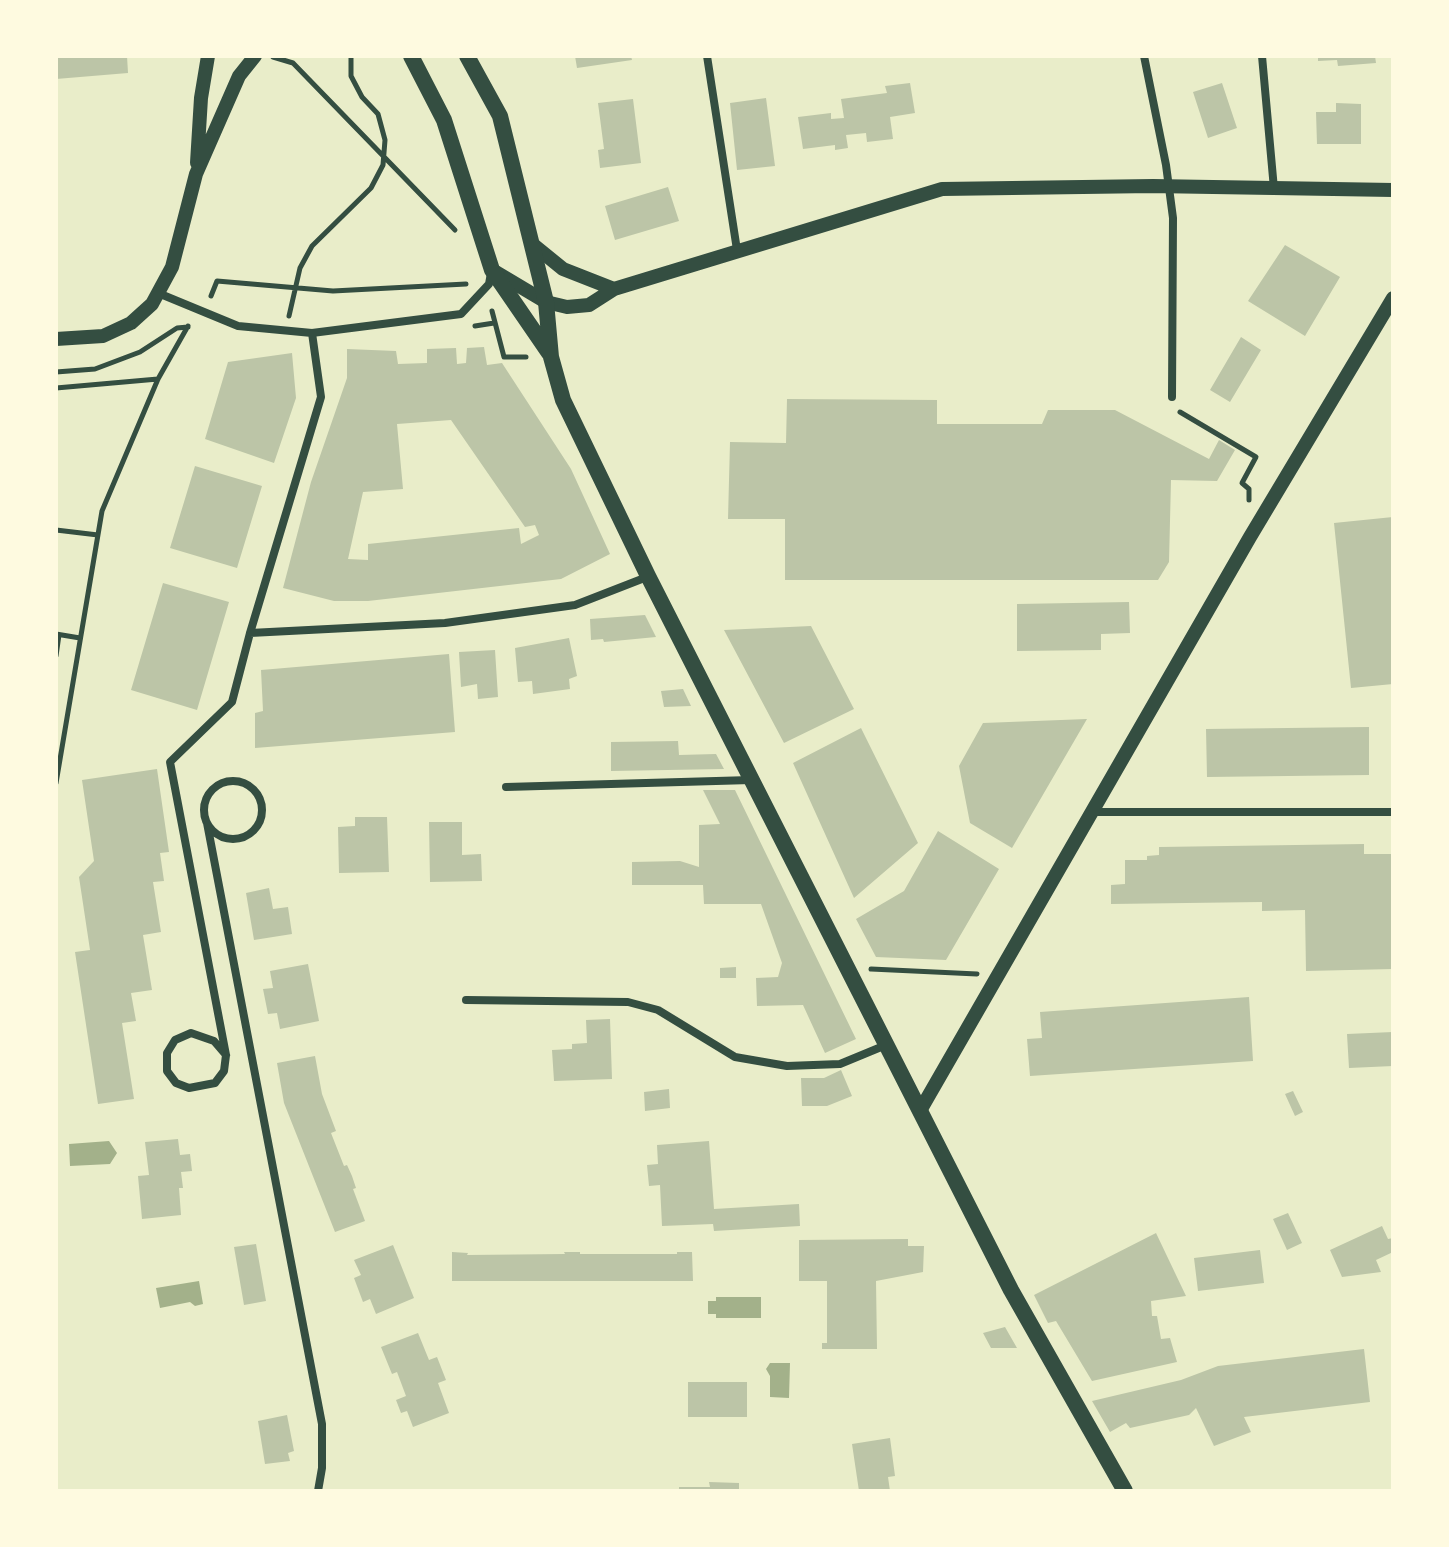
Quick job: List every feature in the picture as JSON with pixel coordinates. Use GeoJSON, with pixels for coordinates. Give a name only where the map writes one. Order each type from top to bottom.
{"type":"FeatureCollection","features":[{"type":"Feature","properties":{"kind":"main road"},"geometry":{"type":"LineString","coordinates":[[411,56],[444,120],[490,277],[551,357]]}},
{"type":"Feature","properties":{"kind":"main road"},"geometry":{"type":"LineString","coordinates":[[467,56],[500,116],[546,302],[551,357],[563,400],[648,576],[1011,1290],[1125,1491]]}},
{"type":"Feature","properties":{"kind":"street"},"geometry":{"type":"LineString","coordinates":[[196,174],[201,98],[208,56]]}},
{"type":"Feature","properties":{"kind":"street"},"geometry":{"type":"LineString","coordinates":[[56,339],[103,336],[131,323],[152,304],[172,267],[196,174],[239,76],[255,56]]}},
{"type":"Feature","properties":{"kind":"street"},"geometry":{"type":"LineString","coordinates":[[707,56],[737,250]]}},
{"type":"Feature","properties":{"kind":"street"},"geometry":{"type":"LineString","coordinates":[[1144,56],[1173,218],[1172,397]]}},
{"type":"Feature","properties":{"kind":"street"},"geometry":{"type":"LineString","coordinates":[[1262,56],[1274,189]]}},
{"type":"Feature","properties":{"kind":"street"},"geometry":{"type":"LineString","coordinates":[[158,293],[238,326],[312,333],[461,314],[490,277],[546,302],[567,307],[589,305],[614,289],[942,189],[1169,187],[1393,190]]}},
{"type":"Feature","properties":{"kind":"street"},"geometry":{"type":"LineString","coordinates":[[531,243],[563,269],[614,289]]}},
{"type":"Feature","properties":{"kind":"street"},"geometry":{"type":"LineString","coordinates":[[921,1109],[1250,537],[1393,298]]}},
{"type":"Feature","properties":{"kind":"street"},"geometry":{"type":"LineString","coordinates":[[226,1055],[214,1041],[191,1033],[175,1040],[167,1053],[167,1071],[176,1083],[189,1088],[215,1083],[224,1071],[226,1055],[170,762],[232,702],[321,397],[312,333]]}},
{"type":"Feature","properties":{"kind":"street"},"geometry":{"type":"LineString","coordinates":[[250,633],[445,623],[575,605],[648,576]]}},
{"type":"Feature","properties":{"kind":"street"},"geometry":{"type":"LineString","coordinates":[[506,787],[752,780]]}},
{"type":"Feature","properties":{"kind":"street"},"geometry":{"type":"LineString","coordinates":[[207,823],[224,837],[231,839],[246,835],[259,822],[262,813],[260,799],[244,783],[230,781],[216,787],[206,799],[204,807],[207,823],[322,1424],[322,1468],[318,1491]]}},
{"type":"Feature","properties":{"kind":"street"},"geometry":{"type":"LineString","coordinates":[[1091,812],[1393,812]]}},
{"type":"Feature","properties":{"kind":"street"},"geometry":{"type":"LineString","coordinates":[[466,1000],[628,1002],[658,1010],[735,1057],[787,1066],[840,1064],[887,1045]]}},
{"type":"Feature","properties":{"kind":"path"},"geometry":{"type":"LineString","coordinates":[[268,56],[293,63],[459,234]]}},
{"type":"Feature","properties":{"kind":"path"},"geometry":{"type":"LineString","coordinates":[[287,331],[294,288],[312,246],[371,188],[383,165],[385,140],[378,114],[362,97],[351,76],[351,56]]}},
{"type":"Feature","properties":{"kind":"path"},"geometry":{"type":"LineString","coordinates":[[210,297],[217,281],[333,291],[490,277]]}},
{"type":"Feature","properties":{"kind":"path"},"geometry":{"type":"LineString","coordinates":[[494,323],[504,357],[551,357]]}},
{"type":"Feature","properties":{"kind":"path"},"geometry":{"type":"LineString","coordinates":[[56,783],[102,511],[158,379],[188,326]]}},
{"type":"Feature","properties":{"kind":"path"},"geometry":{"type":"LineString","coordinates":[[56,372],[95,369],[140,352],[177,328],[188,326],[201,329]]}},
{"type":"Feature","properties":{"kind":"path"},"geometry":{"type":"LineString","coordinates":[[56,388],[158,379]]}},
{"type":"Feature","properties":{"kind":"path"},"geometry":{"type":"LineString","coordinates":[[1172,397],[1170,406],[1256,457],[1242,483],[1249,489],[1250,537]]}},
{"type":"Feature","properties":{"kind":"path"},"geometry":{"type":"LineString","coordinates":[[56,530],[98,535]]}},
{"type":"Feature","properties":{"kind":"path"},"geometry":{"type":"LineString","coordinates":[[56,656],[58,634],[80,638]]}},
{"type":"Feature","properties":{"kind":"path"},"geometry":{"type":"LineString","coordinates":[[847,968],[998,975]]}},
{"type":"Feature","properties":{"kind":"shaded area"},"geometry":{"type":"Polygon","coordinates":[[[109,1141],[117,1153],[110,1164],[70,1166],[69,1144],[109,1141]]]}},
{"type":"Feature","properties":{"kind":"shaded area"},"geometry":{"type":"Polygon","coordinates":[[[199,1281],[203,1304],[195,1306],[190,1302],[160,1308],[156,1288],[199,1281]]]}},
{"type":"Feature","properties":{"kind":"shaded area"},"geometry":{"type":"Polygon","coordinates":[[[716,1297],[761,1297],[761,1318],[716,1318],[716,1314],[708,1314],[708,1301],[716,1301],[716,1297]]]}},
{"type":"Feature","properties":{"kind":"shaded area"},"geometry":{"type":"Polygon","coordinates":[[[770,1363],[790,1363],[789,1398],[770,1397],[770,1376],[766,1369],[770,1363]]]}},
{"type":"Feature","properties":{"kind":"building"},"geometry":{"type":"Polygon","coordinates":[[[56,56],[127,56],[128,73],[56,79],[56,56]]]}},
{"type":"Feature","properties":{"kind":"building"},"geometry":{"type":"Polygon","coordinates":[[[575,56],[631,56],[632,60],[577,68],[575,56]]]}},
{"type":"Feature","properties":{"kind":"building"},"geometry":{"type":"Polygon","coordinates":[[[1318,56],[1375,56],[1376,63],[1338,66],[1337,60],[1318,61],[1318,56]]]}},
{"type":"Feature","properties":{"kind":"building"},"geometry":{"type":"Polygon","coordinates":[[[910,83],[915,113],[890,117],[893,139],[867,142],[866,133],[846,135],[848,148],[835,150],[835,145],[803,149],[798,117],[831,113],[831,119],[844,118],[841,99],[887,93],[885,86],[910,83]]]}},
{"type":"Feature","properties":{"kind":"building"},"geometry":{"type":"Polygon","coordinates":[[[1222,83],[1237,128],[1208,138],[1193,92],[1222,83]]]}},
{"type":"Feature","properties":{"kind":"building"},"geometry":{"type":"Polygon","coordinates":[[[766,98],[775,166],[737,170],[730,103],[766,98]]]}},
{"type":"Feature","properties":{"kind":"building"},"geometry":{"type":"Polygon","coordinates":[[[633,99],[641,163],[600,168],[598,150],[604,149],[598,103],[633,99]]]}},
{"type":"Feature","properties":{"kind":"building"},"geometry":{"type":"Polygon","coordinates":[[[1336,103],[1361,104],[1361,144],[1317,144],[1316,112],[1336,112],[1336,103]]]}},
{"type":"Feature","properties":{"kind":"building"},"geometry":{"type":"Polygon","coordinates":[[[668,187],[679,221],[615,240],[605,206],[668,187]]]}},
{"type":"Feature","properties":{"kind":"building"},"geometry":{"type":"Polygon","coordinates":[[[1285,245],[1340,277],[1305,336],[1248,301],[1285,245]]]}},
{"type":"Feature","properties":{"kind":"building"},"geometry":{"type":"Polygon","coordinates":[[[1241,337],[1261,350],[1230,402],[1210,390],[1241,337]]]}},
{"type":"Feature","properties":{"kind":"building"},"geometry":{"type":"Polygon","coordinates":[[[484,347],[487,365],[502,363],[571,469],[610,554],[561,579],[368,601],[334,601],[283,588],[311,482],[347,378],[347,349],[396,351],[398,364],[427,363],[427,349],[456,348],[457,364],[466,363],[467,348],[484,347]],[[451,420],[397,424],[403,489],[363,492],[348,559],[368,560],[368,544],[519,528],[521,544],[539,535],[535,525],[525,527],[451,420]]]}},
{"type":"Feature","properties":{"kind":"building"},"geometry":{"type":"Polygon","coordinates":[[[292,353],[296,398],[274,463],[205,439],[228,362],[292,353]]]}},
{"type":"Feature","properties":{"kind":"building"},"geometry":{"type":"Polygon","coordinates":[[[787,399],[937,400],[937,424],[1042,424],[1048,410],[1115,410],[1209,459],[1219,440],[1235,450],[1217,481],[1171,480],[1169,562],[1158,580],[785,580],[785,519],[728,519],[730,442],[786,443],[787,399]]]}},
{"type":"Feature","properties":{"kind":"building"},"geometry":{"type":"Polygon","coordinates":[[[195,466],[262,486],[237,568],[170,548],[195,466]]]}},
{"type":"Feature","properties":{"kind":"building"},"geometry":{"type":"Polygon","coordinates":[[[1393,517],[1393,684],[1351,688],[1334,523],[1393,517]]]}},
{"type":"Feature","properties":{"kind":"building"},"geometry":{"type":"Polygon","coordinates":[[[163,583],[229,602],[197,710],[131,690],[163,583]]]}},
{"type":"Feature","properties":{"kind":"building"},"geometry":{"type":"Polygon","coordinates":[[[1129,602],[1130,633],[1101,634],[1101,650],[1017,651],[1017,604],[1129,602]]]}},
{"type":"Feature","properties":{"kind":"building"},"geometry":{"type":"Polygon","coordinates":[[[645,615],[656,637],[604,642],[603,639],[591,640],[590,619],[645,615]]]}},
{"type":"Feature","properties":{"kind":"building"},"geometry":{"type":"Polygon","coordinates":[[[811,626],[854,709],[784,743],[724,630],[811,626]]]}},
{"type":"Feature","properties":{"kind":"building"},"geometry":{"type":"Polygon","coordinates":[[[569,638],[577,676],[569,679],[570,689],[533,694],[532,681],[518,682],[515,648],[569,638]]]}},
{"type":"Feature","properties":{"kind":"building"},"geometry":{"type":"Polygon","coordinates":[[[495,650],[498,697],[478,699],[477,684],[461,687],[459,652],[495,650]]]}},
{"type":"Feature","properties":{"kind":"building"},"geometry":{"type":"Polygon","coordinates":[[[449,654],[455,732],[255,748],[255,713],[263,711],[261,670],[449,654]]]}},
{"type":"Feature","properties":{"kind":"building"},"geometry":{"type":"Polygon","coordinates":[[[683,689],[691,706],[664,707],[661,691],[683,689]]]}},
{"type":"Feature","properties":{"kind":"building"},"geometry":{"type":"Polygon","coordinates":[[[1087,719],[1012,848],[970,823],[959,766],[983,723],[1087,719]]]}},
{"type":"Feature","properties":{"kind":"building"},"geometry":{"type":"Polygon","coordinates":[[[1369,727],[1369,775],[1207,777],[1206,729],[1369,727]]]}},
{"type":"Feature","properties":{"kind":"building"},"geometry":{"type":"Polygon","coordinates":[[[861,728],[918,843],[854,898],[793,763],[861,728]]]}},
{"type":"Feature","properties":{"kind":"building"},"geometry":{"type":"Polygon","coordinates":[[[678,741],[679,755],[716,754],[724,769],[611,771],[611,742],[678,741]]]}},
{"type":"Feature","properties":{"kind":"building"},"geometry":{"type":"Polygon","coordinates":[[[157,769],[169,852],[160,853],[164,881],[153,882],[161,932],[143,935],[152,990],[131,993],[136,1021],[122,1023],[134,1099],[98,1104],[75,952],[90,950],[79,877],[94,861],[82,780],[157,769]]]}},
{"type":"Feature","properties":{"kind":"building"},"geometry":{"type":"Polygon","coordinates":[[[703,790],[735,790],[856,1039],[825,1053],[803,1005],[757,1006],[756,978],[778,977],[782,963],[761,904],[704,904],[703,885],[632,885],[632,862],[680,861],[699,867],[699,825],[720,824],[703,790]]]}},
{"type":"Feature","properties":{"kind":"building"},"geometry":{"type":"Polygon","coordinates":[[[355,817],[387,817],[389,872],[339,873],[338,827],[355,826],[355,817]]]}},
{"type":"Feature","properties":{"kind":"building"},"geometry":{"type":"Polygon","coordinates":[[[429,822],[462,822],[462,855],[481,854],[482,881],[430,882],[429,822]]]}},
{"type":"Feature","properties":{"kind":"building"},"geometry":{"type":"Polygon","coordinates":[[[938,831],[999,869],[946,960],[876,957],[856,919],[904,891],[938,831]]]}},
{"type":"Feature","properties":{"kind":"building"},"geometry":{"type":"Polygon","coordinates":[[[1364,844],[1364,854],[1393,854],[1393,969],[1306,971],[1305,910],[1262,911],[1262,902],[1111,904],[1111,885],[1125,884],[1125,860],[1147,860],[1147,856],[1159,855],[1159,847],[1364,844]]]}},
{"type":"Feature","properties":{"kind":"building"},"geometry":{"type":"Polygon","coordinates":[[[269,888],[273,909],[288,907],[292,934],[254,940],[246,893],[269,888]]]}},
{"type":"Feature","properties":{"kind":"building"},"geometry":{"type":"Polygon","coordinates":[[[308,964],[319,1021],[280,1029],[277,1013],[268,1014],[263,989],[273,988],[270,971],[308,964]]]}},
{"type":"Feature","properties":{"kind":"building"},"geometry":{"type":"Polygon","coordinates":[[[736,967],[736,978],[720,978],[720,968],[736,967]]]}},
{"type":"Feature","properties":{"kind":"building"},"geometry":{"type":"Polygon","coordinates":[[[1249,997],[1253,1061],[1030,1076],[1027,1039],[1042,1038],[1040,1012],[1249,997]]]}},
{"type":"Feature","properties":{"kind":"building"},"geometry":{"type":"Polygon","coordinates":[[[610,1019],[612,1079],[554,1081],[552,1050],[572,1049],[572,1044],[587,1043],[586,1020],[610,1019]]]}},
{"type":"Feature","properties":{"kind":"building"},"geometry":{"type":"Polygon","coordinates":[[[1393,1032],[1393,1066],[1349,1068],[1347,1034],[1393,1032]]]}},
{"type":"Feature","properties":{"kind":"building"},"geometry":{"type":"Polygon","coordinates":[[[315,1056],[322,1094],[336,1131],[331,1133],[344,1166],[347,1165],[352,1176],[356,1188],[353,1189],[365,1221],[335,1232],[284,1103],[277,1063],[315,1056]]]}},
{"type":"Feature","properties":{"kind":"building"},"geometry":{"type":"Polygon","coordinates":[[[841,1070],[852,1096],[827,1106],[802,1106],[801,1078],[824,1078],[841,1070]]]}},
{"type":"Feature","properties":{"kind":"building"},"geometry":{"type":"Polygon","coordinates":[[[669,1089],[670,1108],[645,1111],[644,1092],[669,1089]]]}},
{"type":"Feature","properties":{"kind":"building"},"geometry":{"type":"Polygon","coordinates":[[[1293,1091],[1303,1112],[1295,1116],[1285,1094],[1293,1091]]]}},
{"type":"Feature","properties":{"kind":"building"},"geometry":{"type":"Polygon","coordinates":[[[178,1139],[180,1155],[190,1154],[192,1171],[181,1172],[181,1215],[142,1219],[138,1176],[149,1175],[145,1142],[178,1139]]]}},
{"type":"Feature","properties":{"kind":"building"},"geometry":{"type":"Polygon","coordinates":[[[709,1141],[714,1209],[799,1204],[800,1226],[714,1231],[713,1224],[662,1226],[660,1185],[649,1186],[647,1165],[658,1164],[657,1145],[709,1141]]]}},
{"type":"Feature","properties":{"kind":"building"},"geometry":{"type":"Polygon","coordinates":[[[1288,1213],[1302,1243],[1287,1250],[1273,1219],[1288,1213]]]}},
{"type":"Feature","properties":{"kind":"building"},"geometry":{"type":"Polygon","coordinates":[[[1382,1226],[1388,1239],[1393,1238],[1393,1252],[1376,1260],[1381,1272],[1342,1277],[1330,1250],[1382,1226]]]}},
{"type":"Feature","properties":{"kind":"building"},"geometry":{"type":"Polygon","coordinates":[[[1156,1233],[1186,1296],[1151,1301],[1152,1316],[1157,1316],[1161,1339],[1170,1338],[1177,1362],[1092,1381],[1056,1321],[1048,1323],[1034,1295],[1156,1233]]]}},
{"type":"Feature","properties":{"kind":"building"},"geometry":{"type":"Polygon","coordinates":[[[908,1239],[908,1246],[924,1246],[923,1272],[876,1281],[877,1349],[822,1349],[822,1343],[827,1343],[827,1281],[799,1281],[799,1240],[908,1239]]]}},
{"type":"Feature","properties":{"kind":"building"},"geometry":{"type":"Polygon","coordinates":[[[256,1244],[266,1301],[244,1305],[234,1247],[256,1244]]]}},
{"type":"Feature","properties":{"kind":"building"},"geometry":{"type":"Polygon","coordinates":[[[393,1245],[414,1298],[376,1314],[370,1299],[363,1302],[354,1278],[361,1275],[354,1260],[393,1245]]]}},
{"type":"Feature","properties":{"kind":"building"},"geometry":{"type":"Polygon","coordinates":[[[1260,1250],[1264,1283],[1198,1291],[1194,1258],[1260,1250]]]}},
{"type":"Feature","properties":{"kind":"building"},"geometry":{"type":"Polygon","coordinates":[[[452,1252],[467,1255],[692,1252],[693,1281],[452,1281],[452,1252]]]}},
{"type":"Feature","properties":{"kind":"building"},"geometry":{"type":"Polygon","coordinates":[[[1005,1327],[1017,1348],[991,1348],[983,1333],[1005,1327]]]}},
{"type":"Feature","properties":{"kind":"building"},"geometry":{"type":"Polygon","coordinates":[[[418,1333],[429,1360],[437,1357],[446,1380],[438,1383],[449,1413],[413,1427],[407,1411],[401,1413],[396,1400],[406,1396],[397,1372],[392,1374],[381,1347],[418,1333]]]}},
{"type":"Feature","properties":{"kind":"building"},"geometry":{"type":"Polygon","coordinates":[[[1364,1349],[1370,1402],[1244,1417],[1251,1432],[1214,1446],[1196,1408],[1189,1415],[1130,1428],[1126,1423],[1110,1432],[1092,1401],[1181,1380],[1218,1366],[1364,1349]]]}},
{"type":"Feature","properties":{"kind":"building"},"geometry":{"type":"Polygon","coordinates":[[[688,1382],[747,1382],[747,1417],[688,1417],[688,1382]]]}},
{"type":"Feature","properties":{"kind":"building"},"geometry":{"type":"Polygon","coordinates":[[[287,1415],[294,1451],[288,1453],[290,1461],[265,1464],[258,1421],[287,1415]]]}},
{"type":"Feature","properties":{"kind":"building"},"geometry":{"type":"Polygon","coordinates":[[[890,1438],[895,1476],[888,1477],[890,1491],[859,1491],[852,1444],[890,1438]]]}},
{"type":"Feature","properties":{"kind":"building"},"geometry":{"type":"Polygon","coordinates":[[[709,1482],[739,1483],[739,1491],[679,1491],[679,1487],[710,1487],[709,1482]]]}}]}
